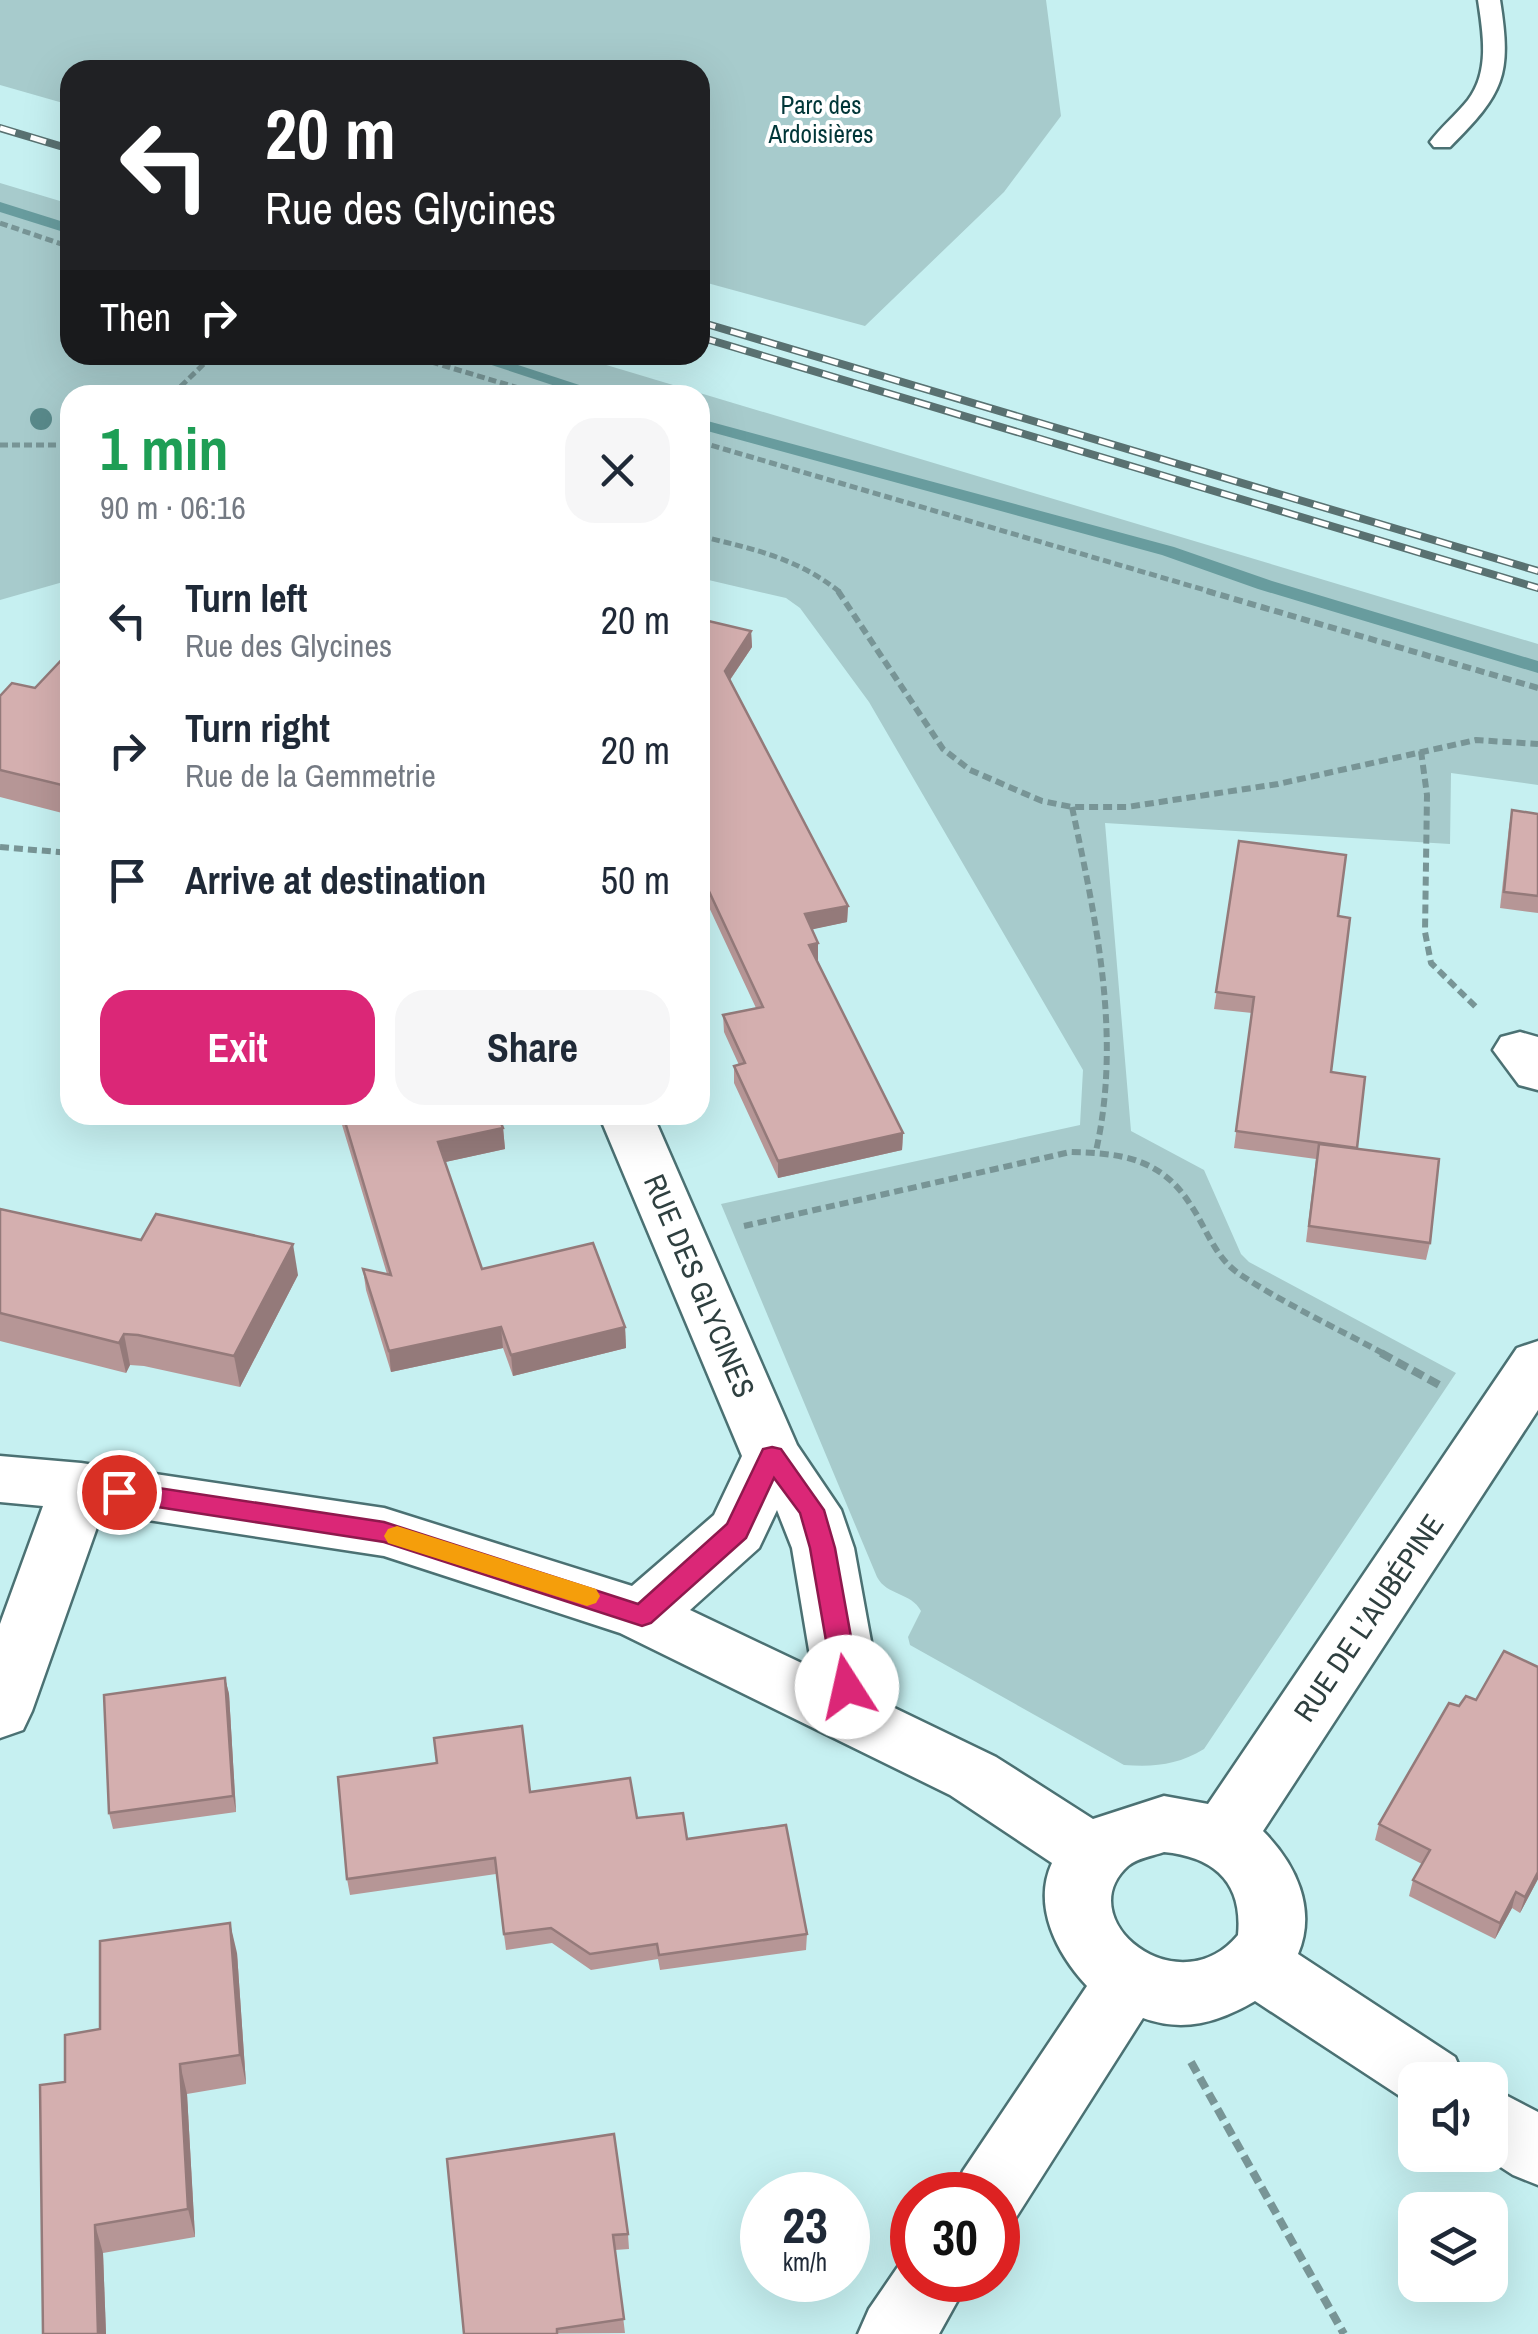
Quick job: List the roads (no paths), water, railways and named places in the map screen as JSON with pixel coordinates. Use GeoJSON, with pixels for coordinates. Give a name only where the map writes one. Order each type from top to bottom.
{"type":"FeatureCollection","features":[{"type":"Feature","properties":{"kind":"street","name":"RUE DES GLYCINES"},"geometry":{"type":"LineString","coordinates":[[630,1125],[772,1456],[811,1510],[822,1548],[853,1718]]}},
{"type":"Feature","properties":{"kind":"street","name":"RUE DE L’AUBÉPINE"},"geometry":{"type":"LineString","coordinates":[[1222,1838],[1530,1388]]}},
{"type":"Feature","properties":{"kind":"street"},"geometry":{"type":"LineString","coordinates":[[642,1616],[737,1531],[772,1456]]}},
{"type":"Feature","properties":{"kind":"street"},"geometry":{"type":"LineString","coordinates":[[0,1478],[81,1486],[384,1532],[642,1616],[973,1776],[1093,1854]]}},
{"type":"Feature","properties":{"kind":"street"},"geometry":{"type":"LineString","coordinates":[[0,1712],[81,1486]]}},
{"type":"Feature","properties":{"kind":"street"},"geometry":{"type":"LineString","coordinates":[[1164,1824],[1194,1828],[1222,1838],[1248,1858],[1266,1882],[1274,1910],[1271,1938],[1256,1964],[1237,1980],[1185,1995],[1156,1992],[1103,1962],[1084,1938],[1076,1911],[1079,1884],[1093,1854],[1135,1828],[1164,1824]]}},
{"type":"Feature","properties":{"kind":"street"},"geometry":{"type":"LineString","coordinates":[[1256,1964],[1403,2062]]}},
{"type":"Feature","properties":{"kind":"street"},"geometry":{"type":"LineString","coordinates":[[1004,2172],[1129,1980]]}},
{"type":"Feature","properties":{"kind":"street"},"geometry":{"type":"LineString","coordinates":[[1508,2132],[1538,2152]]}},
{"type":"Feature","properties":{"kind":"street"},"geometry":{"type":"LineString","coordinates":[[895,2334],[917,2302]]}},
{"type":"Feature","properties":{"kind":"lane"},"geometry":{"type":"LineString","coordinates":[[1442,142],[1468,116],[1487,88],[1497,62],[1497,36],[1488,0]]}},
{"type":"Feature","properties":{"kind":"waterway"},"geometry":{"type":"LineString","coordinates":[[0,207],[60,226]]}},
{"type":"Feature","properties":{"kind":"waterway"},"geometry":{"type":"LineString","coordinates":[[502,365],[568,385]]}},
{"type":"Feature","properties":{"kind":"waterway"},"geometry":{"type":"LineString","coordinates":[[710,427],[1168,551],[1265,585],[1538,667]]}},
{"type":"Feature","properties":{"kind":"railway"},"geometry":{"type":"LineString","coordinates":[[0,128],[60,146]]}},
{"type":"Feature","properties":{"kind":"railway"},"geometry":{"type":"LineString","coordinates":[[710,325],[1538,571]]}},
{"type":"Feature","properties":{"kind":"railway"},"geometry":{"type":"LineString","coordinates":[[710,340],[1538,588]]}},
{"type":"Feature","properties":{"kind":"park label","name":"Parc des Ardoisières"},"geometry":{"type":"Point","coordinates":[821,120]}}]}
